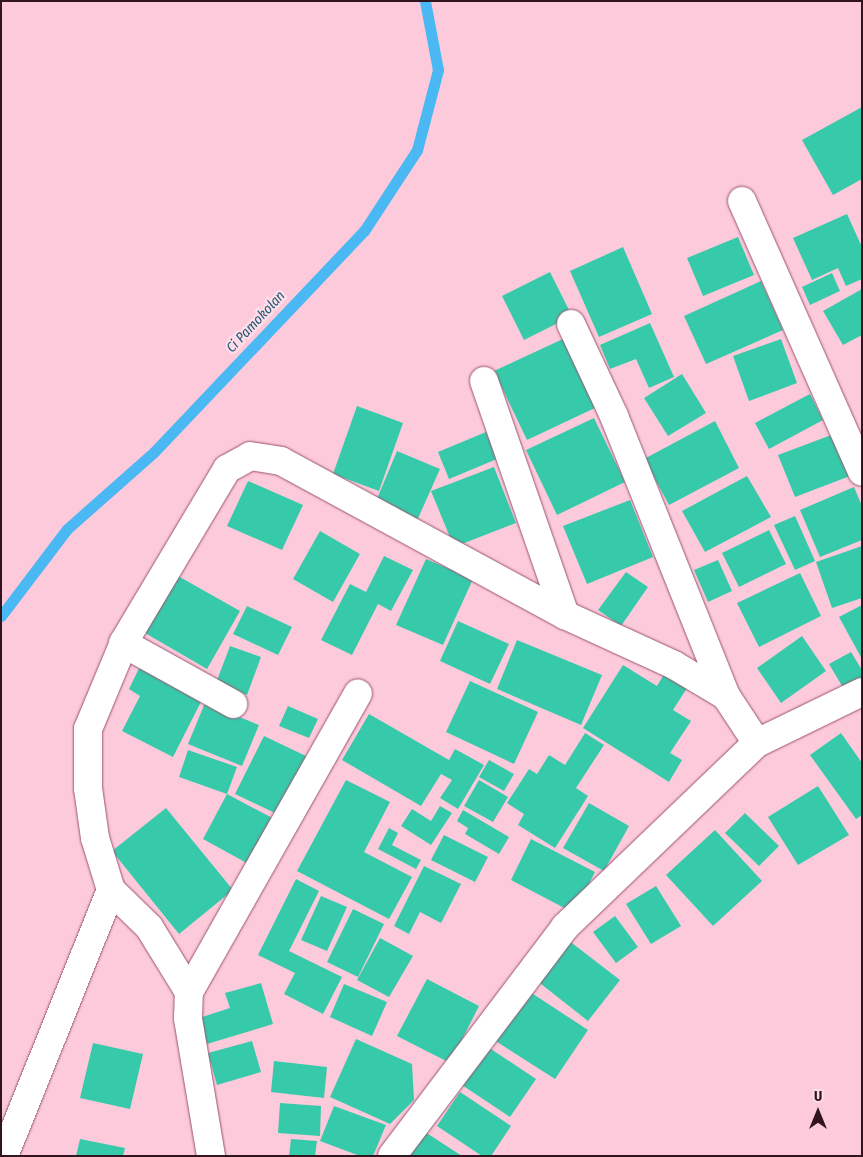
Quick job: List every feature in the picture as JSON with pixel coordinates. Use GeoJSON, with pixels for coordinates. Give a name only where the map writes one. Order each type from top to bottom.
{"type":"FeatureCollection","features":[{"type":"Feature","properties":{"kind":"street"},"geometry":{"type":"LineString","coordinates":[[742,201],[862,472]]}},
{"type":"Feature","properties":{"kind":"street"},"geometry":{"type":"LineString","coordinates":[[571,324],[614,416],[726,696],[757,743]]}},
{"type":"Feature","properties":{"kind":"street"},"geometry":{"type":"LineString","coordinates":[[484,381],[565,615]]}},
{"type":"Feature","properties":{"kind":"street"},"geometry":{"type":"LineString","coordinates":[[189,992],[149,927],[111,890],[95,838],[88,788],[88,729],[123,643],[227,469],[250,456],[281,461],[565,615],[674,665],[726,696]]}},
{"type":"Feature","properties":{"kind":"street"},"geometry":{"type":"LineString","coordinates":[[123,643],[233,704]]}},
{"type":"Feature","properties":{"kind":"street"},"geometry":{"type":"LineString","coordinates":[[392,1156],[565,927],[757,743],[862,692]]}},
{"type":"Feature","properties":{"kind":"street"},"geometry":{"type":"LineString","coordinates":[[211,1156],[188,1018],[189,992],[358,693]]}},
{"type":"Feature","properties":{"kind":"street"},"geometry":{"type":"LineString","coordinates":[[4,1156],[111,890]]}},
{"type":"Feature","properties":{"kind":"building"},"geometry":{"type":"Polygon","coordinates":[[[862,107],[862,179],[833,195],[802,140],[862,107]]]}},
{"type":"Feature","properties":{"kind":"building"},"geometry":{"type":"Polygon","coordinates":[[[847,214],[862,247],[862,279],[846,286],[838,268],[812,280],[793,238],[847,214]]]}},
{"type":"Feature","properties":{"kind":"building"},"geometry":{"type":"Polygon","coordinates":[[[738,237],[754,275],[703,296],[687,258],[738,237]]]}},
{"type":"Feature","properties":{"kind":"building"},"geometry":{"type":"Polygon","coordinates":[[[623,247],[652,314],[599,337],[570,271],[623,247]]]}},
{"type":"Feature","properties":{"kind":"building"},"geometry":{"type":"Polygon","coordinates":[[[550,272],[572,316],[524,340],[502,296],[550,272]]]}},
{"type":"Feature","properties":{"kind":"building"},"geometry":{"type":"Polygon","coordinates":[[[832,273],[840,291],[810,305],[802,287],[832,273]]]}},
{"type":"Feature","properties":{"kind":"building"},"geometry":{"type":"Polygon","coordinates":[[[761,281],[783,330],[706,364],[684,316],[761,281]]]}},
{"type":"Feature","properties":{"kind":"building"},"geometry":{"type":"Polygon","coordinates":[[[862,289],[862,335],[843,345],[823,311],[862,289]]]}},
{"type":"Feature","properties":{"kind":"building"},"geometry":{"type":"Polygon","coordinates":[[[650,323],[674,377],[649,388],[636,359],[610,369],[600,345],[650,323]]]}},
{"type":"Feature","properties":{"kind":"building"},"geometry":{"type":"Polygon","coordinates":[[[565,338],[597,407],[527,440],[494,371],[565,338]]]}},
{"type":"Feature","properties":{"kind":"building"},"geometry":{"type":"Polygon","coordinates":[[[781,339],[797,383],[749,401],[733,356],[781,339]]]}},
{"type":"Feature","properties":{"kind":"building"},"geometry":{"type":"Polygon","coordinates":[[[682,374],[706,413],[668,436],[644,398],[682,374]]]}},
{"type":"Feature","properties":{"kind":"building"},"geometry":{"type":"Polygon","coordinates":[[[810,394],[823,420],[769,449],[755,423],[810,394]]]}},
{"type":"Feature","properties":{"kind":"building"},"geometry":{"type":"Polygon","coordinates":[[[357,406],[403,423],[379,491],[333,474],[357,406]]]}},
{"type":"Feature","properties":{"kind":"building"},"geometry":{"type":"Polygon","coordinates":[[[594,418],[625,482],[557,515],[526,450],[594,418]]]}},
{"type":"Feature","properties":{"kind":"building"},"geometry":{"type":"Polygon","coordinates":[[[715,421],[739,468],[669,505],[644,459],[715,421]]]}},
{"type":"Feature","properties":{"kind":"building"},"geometry":{"type":"Polygon","coordinates":[[[486,432],[497,459],[449,479],[438,452],[486,432]]]}},
{"type":"Feature","properties":{"kind":"building"},"geometry":{"type":"Polygon","coordinates":[[[834,434],[850,476],[795,497],[778,455],[834,434]]]}},
{"type":"Feature","properties":{"kind":"building"},"geometry":{"type":"Polygon","coordinates":[[[397,451],[440,469],[416,523],[374,506],[397,451]]]}},
{"type":"Feature","properties":{"kind":"building"},"geometry":{"type":"Polygon","coordinates":[[[494,467],[516,523],[454,547],[431,491],[494,467]]]}},
{"type":"Feature","properties":{"kind":"building"},"geometry":{"type":"Polygon","coordinates":[[[747,476],[771,517],[705,552],[682,511],[747,476]]]}},
{"type":"Feature","properties":{"kind":"building"},"geometry":{"type":"Polygon","coordinates":[[[248,481],[303,505],[282,550],[227,526],[248,481]]]}},
{"type":"Feature","properties":{"kind":"building"},"geometry":{"type":"Polygon","coordinates":[[[854,487],[862,506],[862,540],[820,557],[800,510],[854,487]]]}},
{"type":"Feature","properties":{"kind":"building"},"geometry":{"type":"Polygon","coordinates":[[[630,500],[653,557],[587,584],[563,526],[630,500]]]}},
{"type":"Feature","properties":{"kind":"building"},"geometry":{"type":"Polygon","coordinates":[[[795,516],[815,561],[795,570],[774,525],[795,516]]]}},
{"type":"Feature","properties":{"kind":"building"},"geometry":{"type":"Polygon","coordinates":[[[769,530],[786,564],[739,587],[722,553],[769,530]]]}},
{"type":"Feature","properties":{"kind":"building"},"geometry":{"type":"Polygon","coordinates":[[[320,531],[360,554],[333,602],[293,579],[320,531]]]}},
{"type":"Feature","properties":{"kind":"building"},"geometry":{"type":"Polygon","coordinates":[[[862,546],[862,598],[832,608],[816,562],[862,546]]]}},
{"type":"Feature","properties":{"kind":"building"},"geometry":{"type":"Polygon","coordinates":[[[384,556],[413,570],[391,611],[378,604],[352,655],[321,640],[350,584],[366,592],[384,556]]]}},
{"type":"Feature","properties":{"kind":"building"},"geometry":{"type":"Polygon","coordinates":[[[426,559],[473,579],[443,645],[396,625],[426,559]]]}},
{"type":"Feature","properties":{"kind":"building"},"geometry":{"type":"Polygon","coordinates":[[[718,560],[732,591],[708,602],[694,570],[718,560]]]}},
{"type":"Feature","properties":{"kind":"building"},"geometry":{"type":"Polygon","coordinates":[[[626,572],[648,587],[621,626],[598,610],[626,572]]]}},
{"type":"Feature","properties":{"kind":"building"},"geometry":{"type":"Polygon","coordinates":[[[800,573],[821,616],[759,647],[737,603],[800,573]]]}},
{"type":"Feature","properties":{"kind":"building"},"geometry":{"type":"Polygon","coordinates":[[[178,576],[240,611],[207,669],[145,633],[178,576]]]}},
{"type":"Feature","properties":{"kind":"building"},"geometry":{"type":"Polygon","coordinates":[[[862,605],[862,659],[839,617],[862,605]]]}},
{"type":"Feature","properties":{"kind":"building"},"geometry":{"type":"Polygon","coordinates":[[[247,606],[292,627],[278,655],[233,634],[247,606]]]}},
{"type":"Feature","properties":{"kind":"building"},"geometry":{"type":"Polygon","coordinates":[[[458,621],[509,644],[490,684],[440,661],[458,621]]]}},
{"type":"Feature","properties":{"kind":"building"},"geometry":{"type":"Polygon","coordinates":[[[802,636],[826,671],[781,703],[757,668],[802,636]]]}},
{"type":"Feature","properties":{"kind":"building"},"geometry":{"type":"Polygon","coordinates":[[[517,640],[602,675],[581,725],[497,689],[517,640]]]}},
{"type":"Feature","properties":{"kind":"building"},"geometry":{"type":"Polygon","coordinates":[[[230,646],[261,657],[247,695],[216,683],[230,646]]]}},
{"type":"Feature","properties":{"kind":"building"},"geometry":{"type":"Polygon","coordinates":[[[851,652],[862,670],[862,682],[845,691],[829,664],[851,652]]]}},
{"type":"Feature","properties":{"kind":"building"},"geometry":{"type":"Polygon","coordinates":[[[144,658],[207,690],[173,757],[122,731],[140,696],[129,689],[144,658]]]}},
{"type":"Feature","properties":{"kind":"building"},"geometry":{"type":"Polygon","coordinates":[[[623,665],[657,686],[666,671],[689,685],[673,710],[691,721],[670,753],[682,760],[669,782],[583,728],[623,665]]]}},
{"type":"Feature","properties":{"kind":"building"},"geometry":{"type":"Polygon","coordinates":[[[470,681],[538,712],[514,764],[446,732],[470,681]]]}},
{"type":"Feature","properties":{"kind":"building"},"geometry":{"type":"Polygon","coordinates":[[[205,703],[259,725],[242,766],[188,744],[205,703]]]}},
{"type":"Feature","properties":{"kind":"building"},"geometry":{"type":"Polygon","coordinates":[[[288,706],[318,719],[309,738],[279,726],[288,706]]]}},
{"type":"Feature","properties":{"kind":"building"},"geometry":{"type":"Polygon","coordinates":[[[369,714],[449,760],[455,749],[484,765],[458,809],[440,798],[452,780],[441,774],[421,806],[342,760],[369,714]]]}},
{"type":"Feature","properties":{"kind":"building"},"geometry":{"type":"Polygon","coordinates":[[[585,733],[604,745],[576,788],[588,796],[555,848],[518,825],[524,814],[507,803],[529,769],[537,774],[549,755],[565,765],[585,733]]]}},
{"type":"Feature","properties":{"kind":"building"},"geometry":{"type":"Polygon","coordinates":[[[841,733],[862,763],[862,815],[856,819],[810,755],[841,733]]]}},
{"type":"Feature","properties":{"kind":"building"},"geometry":{"type":"Polygon","coordinates":[[[264,736],[306,756],[277,814],[235,794],[264,736]]]}},
{"type":"Feature","properties":{"kind":"building"},"geometry":{"type":"Polygon","coordinates":[[[188,750],[237,767],[227,794],[179,777],[188,750]]]}},
{"type":"Feature","properties":{"kind":"building"},"geometry":{"type":"Polygon","coordinates":[[[489,760],[514,774],[504,791],[479,777],[489,760]]]}},
{"type":"Feature","properties":{"kind":"building"},"geometry":{"type":"Polygon","coordinates":[[[346,780],[390,802],[364,852],[412,877],[389,919],[297,871],[346,780]]]}},
{"type":"Feature","properties":{"kind":"building"},"geometry":{"type":"Polygon","coordinates":[[[479,780],[508,797],[493,822],[464,806],[479,780]]]}},
{"type":"Feature","properties":{"kind":"building"},"geometry":{"type":"Polygon","coordinates":[[[818,786],[849,835],[798,865],[768,817],[818,786]]]}},
{"type":"Feature","properties":{"kind":"building"},"geometry":{"type":"Polygon","coordinates":[[[227,794],[276,820],[254,867],[203,839],[227,794]]]}},
{"type":"Feature","properties":{"kind":"building"},"geometry":{"type":"Polygon","coordinates":[[[589,803],[629,826],[604,871],[563,848],[589,803]]]}},
{"type":"Feature","properties":{"kind":"building"},"geometry":{"type":"Polygon","coordinates":[[[440,806],[452,813],[431,845],[401,826],[412,809],[431,821],[440,806]]]}},
{"type":"Feature","properties":{"kind":"building"},"geometry":{"type":"Polygon","coordinates":[[[166,808],[233,890],[179,934],[112,851],[166,808]]]}},
{"type":"Feature","properties":{"kind":"building"},"geometry":{"type":"Polygon","coordinates":[[[463,810],[509,837],[499,854],[465,834],[468,828],[457,821],[463,810]]]}},
{"type":"Feature","properties":{"kind":"building"},"geometry":{"type":"Polygon","coordinates":[[[745,813],[779,846],[759,866],[725,833],[745,813]]]}},
{"type":"Feature","properties":{"kind":"building"},"geometry":{"type":"Polygon","coordinates":[[[389,828],[398,833],[392,845],[421,860],[416,869],[378,849],[389,828]]]}},
{"type":"Feature","properties":{"kind":"building"},"geometry":{"type":"Polygon","coordinates":[[[715,830],[762,881],[713,926],[666,875],[715,830]]]}},
{"type":"Feature","properties":{"kind":"building"},"geometry":{"type":"Polygon","coordinates":[[[444,835],[488,857],[475,882],[431,860],[444,835]]]}},
{"type":"Feature","properties":{"kind":"building"},"geometry":{"type":"Polygon","coordinates":[[[531,839],[595,872],[574,913],[511,880],[531,839]]]}},
{"type":"Feature","properties":{"kind":"building"},"geometry":{"type":"Polygon","coordinates":[[[424,866],[461,884],[441,923],[420,912],[409,934],[394,926],[424,866]]]}},
{"type":"Feature","properties":{"kind":"building"},"geometry":{"type":"Polygon","coordinates":[[[296,879],[319,891],[289,951],[342,977],[323,1014],[284,994],[295,973],[258,955],[296,879]]]}},
{"type":"Feature","properties":{"kind":"building"},"geometry":{"type":"Polygon","coordinates":[[[656,886],[681,926],[651,944],[626,904],[656,886]]]}},
{"type":"Feature","properties":{"kind":"building"},"geometry":{"type":"Polygon","coordinates":[[[321,896],[347,907],[327,951],[301,940],[321,896]]]}},
{"type":"Feature","properties":{"kind":"building"},"geometry":{"type":"Polygon","coordinates":[[[353,909],[384,924],[358,977],[327,962],[353,909]]]}},
{"type":"Feature","properties":{"kind":"building"},"geometry":{"type":"Polygon","coordinates":[[[615,916],[638,947],[616,963],[593,932],[615,916]]]}},
{"type":"Feature","properties":{"kind":"building"},"geometry":{"type":"Polygon","coordinates":[[[380,938],[413,956],[389,997],[357,980],[380,938]]]}},
{"type":"Feature","properties":{"kind":"building"},"geometry":{"type":"Polygon","coordinates":[[[568,940],[620,980],[588,1021],[536,980],[568,940]]]}},
{"type":"Feature","properties":{"kind":"building"},"geometry":{"type":"Polygon","coordinates":[[[427,979],[479,1006],[450,1063],[397,1036],[427,979]]]}},
{"type":"Feature","properties":{"kind":"building"},"geometry":{"type":"Polygon","coordinates":[[[261,983],[273,1024],[207,1044],[199,1018],[230,1008],[225,993],[261,983]]]}},
{"type":"Feature","properties":{"kind":"building"},"geometry":{"type":"Polygon","coordinates":[[[344,984],[387,1002],[372,1036],[330,1017],[344,984]]]}},
{"type":"Feature","properties":{"kind":"building"},"geometry":{"type":"Polygon","coordinates":[[[527,990],[588,1030],[555,1079],[494,1040],[527,990]]]}},
{"type":"Feature","properties":{"kind":"building"},"geometry":{"type":"Polygon","coordinates":[[[356,1039],[412,1064],[414,1100],[390,1124],[330,1097],[356,1039]]]}},
{"type":"Feature","properties":{"kind":"building"},"geometry":{"type":"Polygon","coordinates":[[[252,1041],[261,1072],[217,1085],[208,1053],[252,1041]]]}},
{"type":"Feature","properties":{"kind":"building"},"geometry":{"type":"Polygon","coordinates":[[[93,1043],[143,1054],[130,1109],[80,1098],[93,1043]]]}},
{"type":"Feature","properties":{"kind":"building"},"geometry":{"type":"Polygon","coordinates":[[[488,1047],[536,1079],[510,1117],[462,1085],[488,1047]]]}},
{"type":"Feature","properties":{"kind":"building"},"geometry":{"type":"Polygon","coordinates":[[[274,1061],[327,1067],[324,1098],[271,1092],[274,1061]]]}},
{"type":"Feature","properties":{"kind":"building"},"geometry":{"type":"Polygon","coordinates":[[[460,1092],[511,1126],[491,1156],[482,1156],[437,1126],[460,1092]]]}},
{"type":"Feature","properties":{"kind":"building"},"geometry":{"type":"Polygon","coordinates":[[[280,1103],[321,1106],[320,1136],[278,1133],[280,1103]]]}},
{"type":"Feature","properties":{"kind":"building"},"geometry":{"type":"Polygon","coordinates":[[[334,1106],[386,1125],[373,1156],[360,1156],[320,1141],[334,1106]]]}},
{"type":"Feature","properties":{"kind":"building"},"geometry":{"type":"Polygon","coordinates":[[[422,1130],[462,1156],[406,1156],[422,1130]]]}},
{"type":"Feature","properties":{"kind":"building"},"geometry":{"type":"Polygon","coordinates":[[[80,1139],[125,1148],[123,1156],[76,1156],[80,1139]]]}},
{"type":"Feature","properties":{"kind":"building"},"geometry":{"type":"Polygon","coordinates":[[[291,1139],[317,1141],[315,1156],[289,1156],[291,1139]]]}},
{"type":"Feature","properties":{"kind":"waterway","name":"Ci Pamokolan"},"geometry":{"type":"LineString","coordinates":[[1,616],[67,529],[154,452],[364,231],[417,150],[438,70],[425,1]]}}]}
